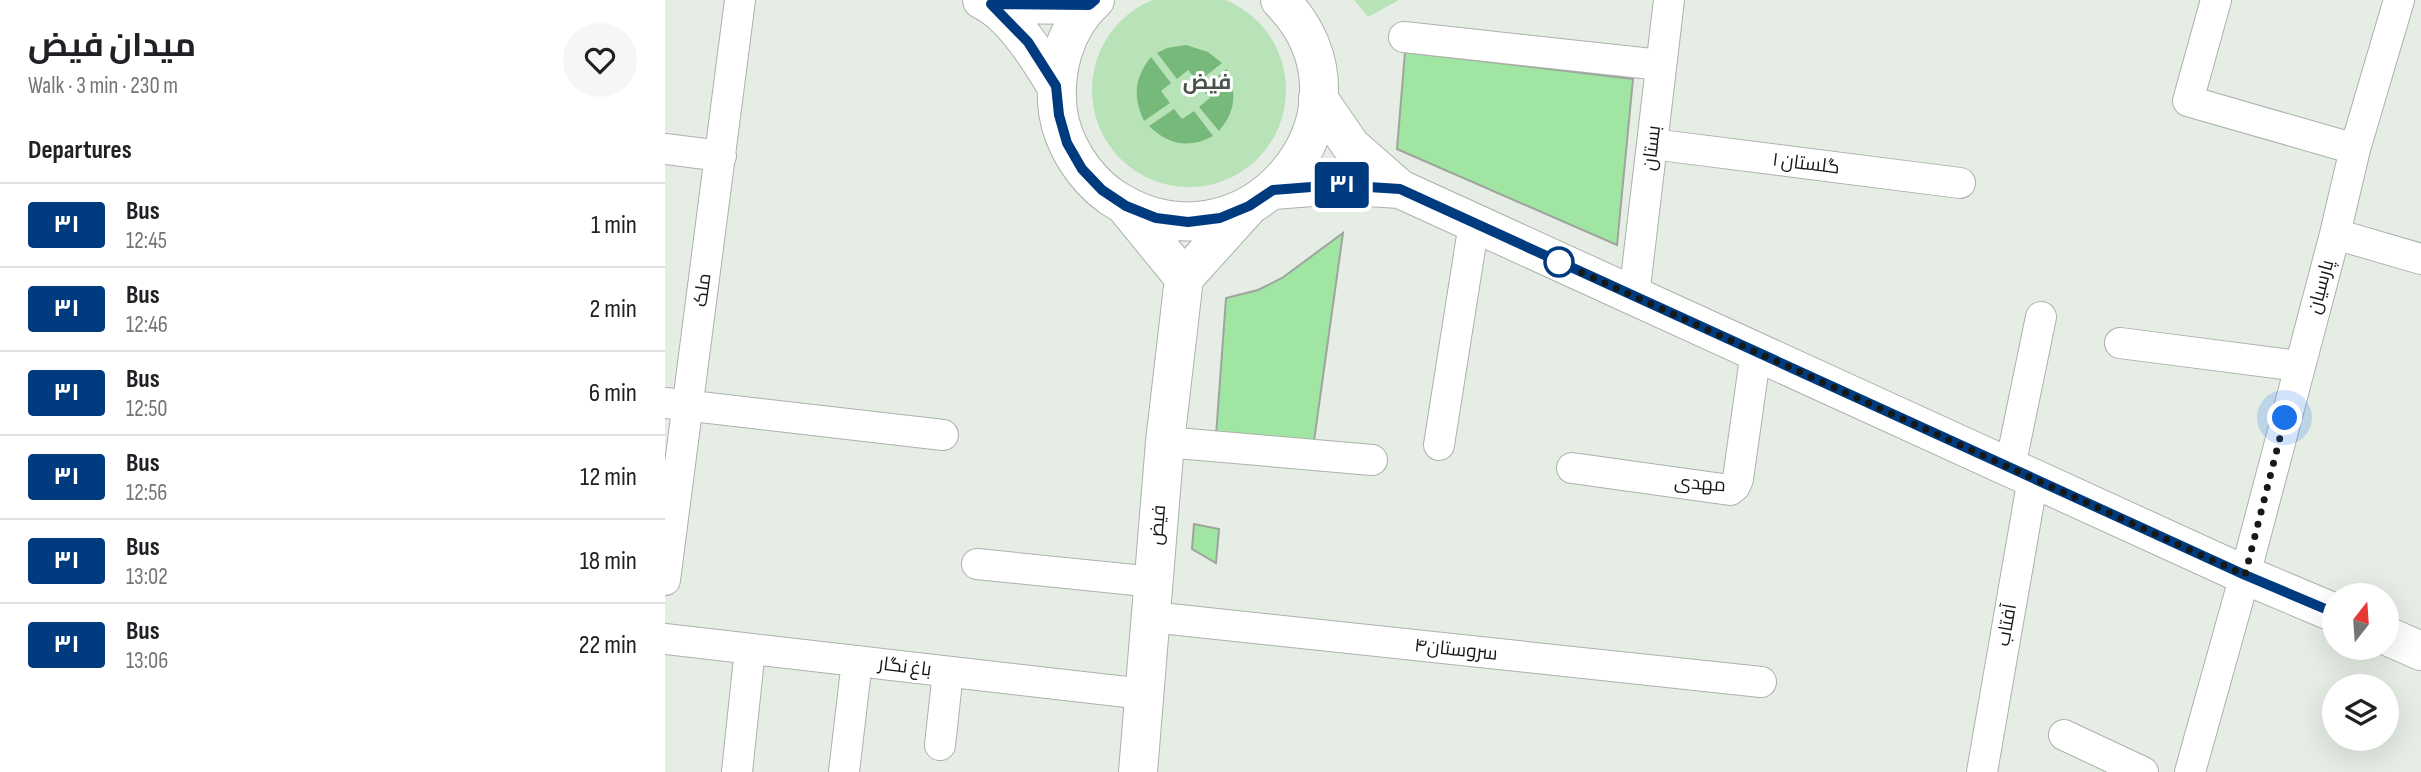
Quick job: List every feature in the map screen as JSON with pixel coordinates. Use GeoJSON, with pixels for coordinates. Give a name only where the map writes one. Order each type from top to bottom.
{"type":"FeatureCollection","features":[{"type":"Feature","properties":{"kind":"main road"},"geometry":{"type":"LineString","coordinates":[[1126,206],[1184,278],[1261,198],[1291,172],[1305,149],[1314,124],[1318,98],[1317,74],[1302,28],[1280,0]]}},
{"type":"Feature","properties":{"kind":"main road"},"geometry":{"type":"LineString","coordinates":[[986,2],[1092,3]]}},
{"type":"Feature","properties":{"kind":"main road"},"geometry":{"type":"LineString","coordinates":[[986,2],[1028,42],[1056,86]]}},
{"type":"Feature","properties":{"kind":"main road"},"geometry":{"type":"LineString","coordinates":[[1092,3],[1072,30],[1061,57],[1056,86],[1059,115],[1067,143],[1077,160],[1102,190],[1126,206],[1156,218],[1188,222],[1220,218],[1261,198],[1337,185],[1400,189]]}},
{"type":"Feature","properties":{"kind":"main road"},"geometry":{"type":"LineString","coordinates":[[1318,98],[1351,146],[1400,189],[2245,575],[2322,608]]}},
{"type":"Feature","properties":{"kind":"main road","name":"فیض"},"geometry":{"type":"LineString","coordinates":[[1138,772],[1165,442],[1184,278]]}},
{"type":"Feature","properties":{"kind":"main road"},"geometry":{"type":"LineString","coordinates":[[2399,641],[2421,650]]}},
{"type":"Feature","properties":{"kind":"street","name":"ملک"},"geometry":{"type":"LineString","coordinates":[[665,580],[677,404],[721,156],[740,0]]}},
{"type":"Feature","properties":{"kind":"street","name":"بستان"},"geometry":{"type":"LineString","coordinates":[[1634,296],[1669,0]]}},
{"type":"Feature","properties":{"kind":"street"},"geometry":{"type":"LineString","coordinates":[[2216,0],[2188,101],[2355,149]]}},
{"type":"Feature","properties":{"kind":"street","name":"پارسیان"},"geometry":{"type":"LineString","coordinates":[[2190,772],[2245,575],[2355,149],[2399,0]]}},
{"type":"Feature","properties":{"kind":"street"},"geometry":{"type":"LineString","coordinates":[[1404,37],[1661,65]]}},
{"type":"Feature","properties":{"kind":"street","name":"گلستان ۱"},"geometry":{"type":"LineString","coordinates":[[1652,144],[1960,183]]}},
{"type":"Feature","properties":{"kind":"street"},"geometry":{"type":"LineString","coordinates":[[665,149],[721,156]]}},
{"type":"Feature","properties":{"kind":"street"},"geometry":{"type":"LineString","coordinates":[[1439,445],[1474,223]]}},
{"type":"Feature","properties":{"kind":"street"},"geometry":{"type":"LineString","coordinates":[[2335,233],[2421,259]]}},
{"type":"Feature","properties":{"kind":"street","name":"آفتاب"},"geometry":{"type":"LineString","coordinates":[[1982,772],[2041,317]]}},
{"type":"Feature","properties":{"kind":"street"},"geometry":{"type":"LineString","coordinates":[[2120,343],[2299,366]]}},
{"type":"Feature","properties":{"kind":"street","name":"مهدی"},"geometry":{"type":"LineString","coordinates":[[1572,468],[1730,490],[1738,479],[1756,351]]}},
{"type":"Feature","properties":{"kind":"street"},"geometry":{"type":"LineString","coordinates":[[677,404],[943,435]]}},
{"type":"Feature","properties":{"kind":"street"},"geometry":{"type":"LineString","coordinates":[[1165,442],[1372,460]]}},
{"type":"Feature","properties":{"kind":"street"},"geometry":{"type":"LineString","coordinates":[[977,564],[1153,599]]}},
{"type":"Feature","properties":{"kind":"street","name":"سروستان۴"},"geometry":{"type":"LineString","coordinates":[[1153,599],[1761,682]]}},
{"type":"Feature","properties":{"kind":"street","name":"باغ نگار"},"geometry":{"type":"LineString","coordinates":[[665,639],[1144,694]]}},
{"type":"Feature","properties":{"kind":"street"},"geometry":{"type":"LineString","coordinates":[[737,772],[750,649]]}},
{"type":"Feature","properties":{"kind":"street"},"geometry":{"type":"LineString","coordinates":[[844,772],[857,661]]}},
{"type":"Feature","properties":{"kind":"street"},"geometry":{"type":"LineString","coordinates":[[940,745],[948,672]]}},
{"type":"Feature","properties":{"kind":"street"},"geometry":{"type":"LineString","coordinates":[[2064,735],[2143,772]]}},
{"type":"Feature","properties":{"kind":"shaded area"},"geometry":{"type":"Polygon","coordinates":[[[1156,-1],[1222,-1],[1243,9],[1258,21],[1270,36],[1284,71],[1284,109],[1270,144],[1258,159],[1243,171],[1208,185],[1170,185],[1135,171],[1120,159],[1108,144],[1094,109],[1094,71],[1108,36],[1120,21],[1135,9],[1156,-1]]]}},
{"type":"Feature","properties":{"kind":"shaded area"},"geometry":{"type":"Polygon","coordinates":[[[1354,0],[1399,0],[1368,17],[1354,0]]]}},
{"type":"Feature","properties":{"kind":"shaded area"},"geometry":{"type":"Polygon","coordinates":[[[1186,45],[1208,52],[1222,63],[1198,82],[1188,70],[1177,79],[1157,53],[1167,48],[1186,45]]]}},
{"type":"Feature","properties":{"kind":"shaded area"},"geometry":{"type":"Polygon","coordinates":[[[1151,57],[1171,83],[1161,91],[1170,103],[1144,121],[1138,104],[1137,88],[1141,72],[1151,57]]]}},
{"type":"Feature","properties":{"kind":"shaded area"},"geometry":{"type":"Polygon","coordinates":[[[1227,69],[1233,102],[1229,116],[1219,131],[1199,107],[1210,98],[1202,89],[1227,69]]]}},
{"type":"Feature","properties":{"kind":"shaded area"},"geometry":{"type":"Polygon","coordinates":[[[1174,109],[1182,119],[1194,111],[1213,136],[1196,143],[1179,143],[1164,137],[1149,126],[1174,109]]]}},
{"type":"Feature","properties":{"kind":"building"},"geometry":{"type":"Polygon","coordinates":[[[1405,52],[1633,79],[1617,245],[1397,149],[1405,52]]]}},
{"type":"Feature","properties":{"kind":"building"},"geometry":{"type":"Polygon","coordinates":[[[1343,233],[1314,441],[1216,436],[1226,298],[1258,290],[1282,278],[1343,233]]]}},
{"type":"Feature","properties":{"kind":"building"},"geometry":{"type":"Polygon","coordinates":[[[1194,524],[1219,529],[1216,563],[1192,549],[1194,524]]]}},
{"type":"Feature","properties":{"kind":"bus line","name":"۳۱"},"geometry":{"type":"LineString","coordinates":[[1095,0],[1089,5],[991,4],[1028,42],[1056,86],[1059,115],[1067,143],[1082,169],[1102,190],[1126,206],[1156,218],[1188,222],[1220,218],[1249,206],[1273,190],[1337,185],[1400,189],[2245,575],[2322,608]]}},
{"type":"Feature","properties":{"kind":"district","name":"فیض"},"geometry":{"type":"Point","coordinates":[1207,82]}},
{"type":"Feature","properties":{"kind":"route"},"geometry":{"type":"LineString","coordinates":[[1559,262],[2245,575],[2285,418]]}}]}
